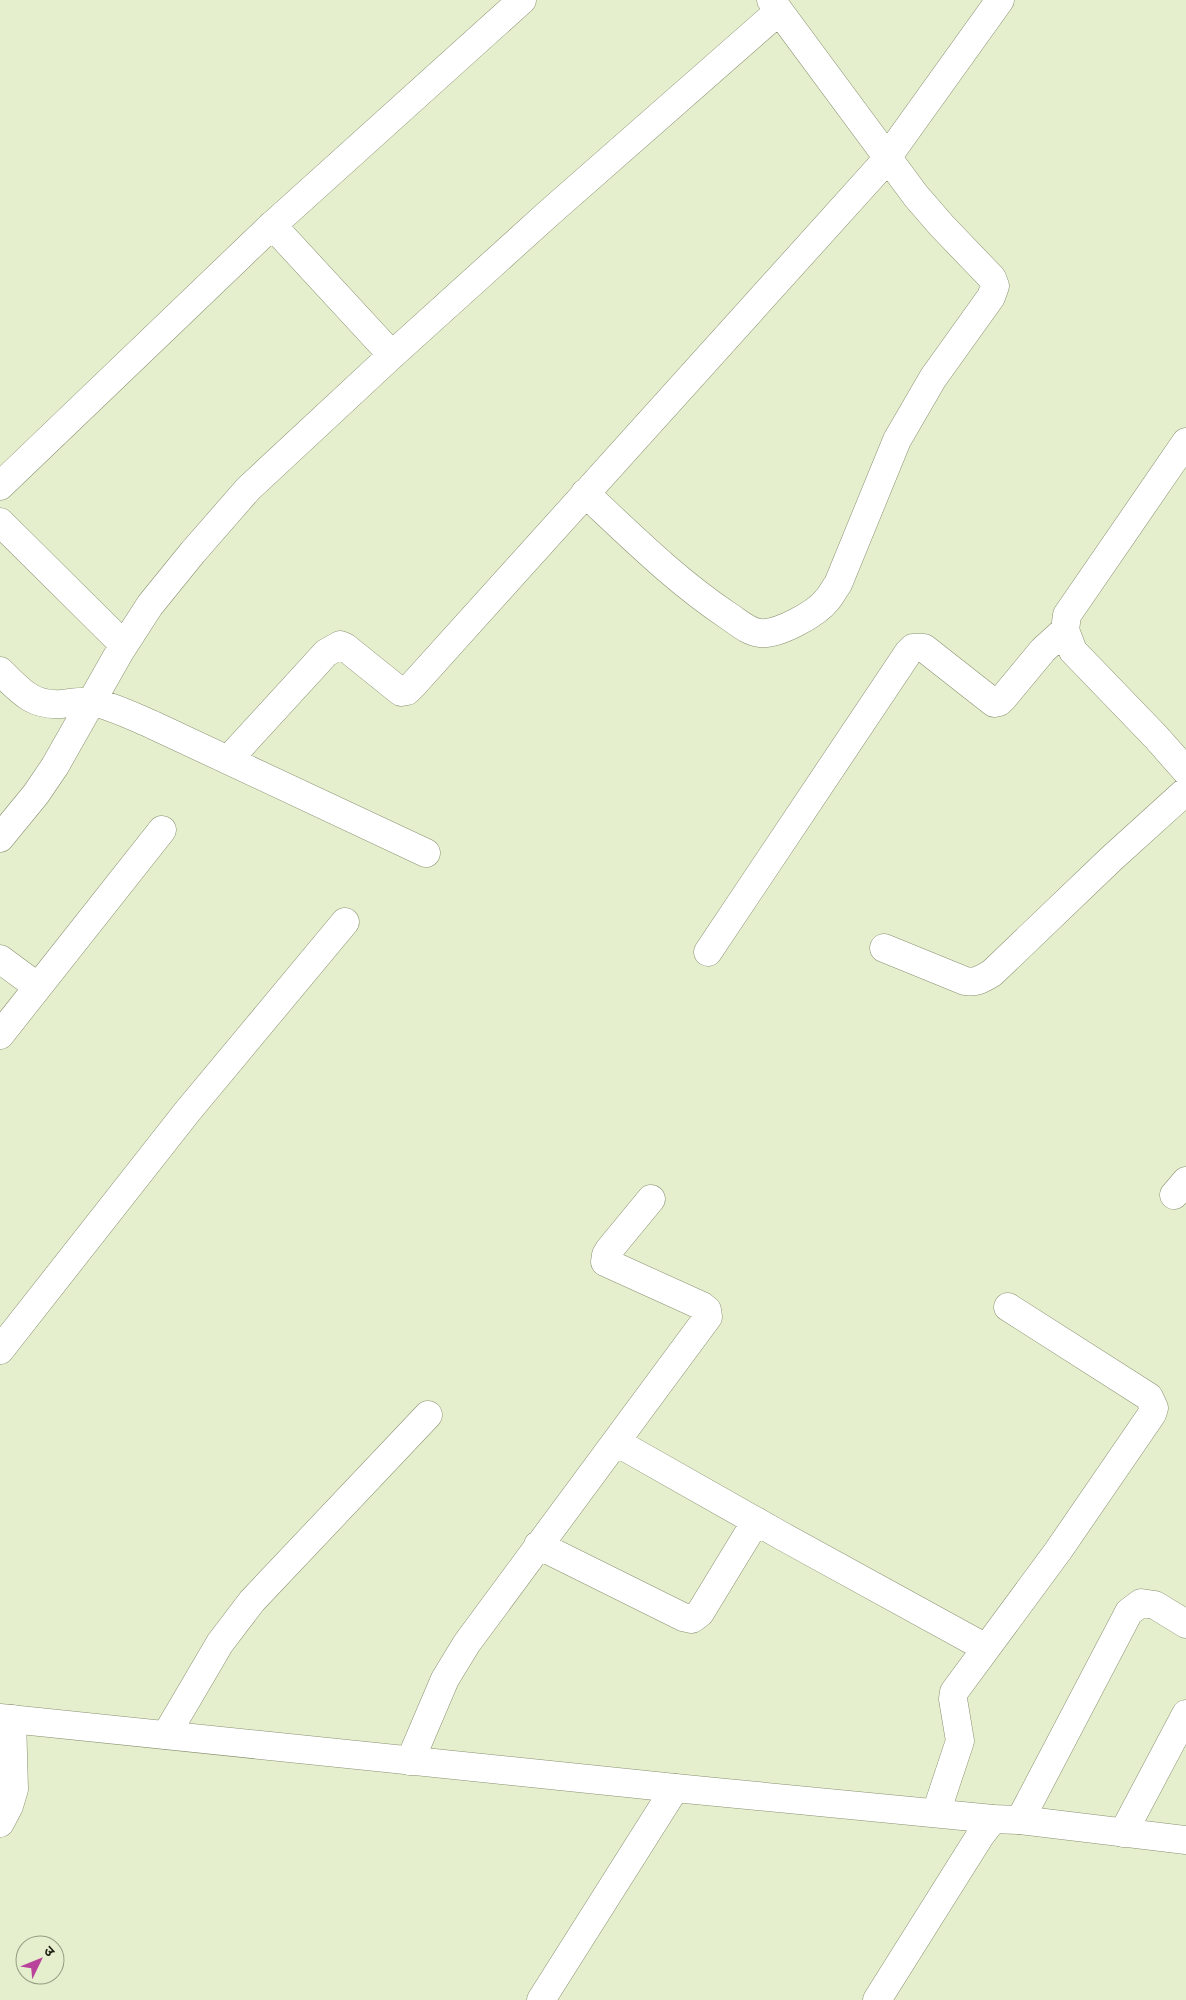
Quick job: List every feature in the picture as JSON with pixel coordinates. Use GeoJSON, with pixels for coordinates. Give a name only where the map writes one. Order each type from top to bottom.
{"type":"FeatureCollection","features":[{"type":"Feature","properties":{"kind":"street"},"geometry":{"type":"LineString","coordinates":[[0,486],[272,226],[522,0]]}},
{"type":"Feature","properties":{"kind":"street"},"geometry":{"type":"LineString","coordinates":[[228,760],[326,653],[340,646],[345,647],[395,688],[401,692],[407,691],[882,166],[1000,0]]}},
{"type":"Feature","properties":{"kind":"street"},"geometry":{"type":"LineString","coordinates":[[0,838],[36,794],[124,645],[150,605],[248,489],[775,6],[887,157],[942,226],[992,278],[995,286],[991,297],[934,378],[897,440],[838,584],[827,601],[819,608],[778,631],[759,633],[749,629],[682,583],[585,493]]}},
{"type":"Feature","properties":{"kind":"street"},"geometry":{"type":"LineString","coordinates":[[272,226],[392,355]]}},
{"type":"Feature","properties":{"kind":"street"},"geometry":{"type":"LineString","coordinates":[[1186,442],[1067,615],[1064,630],[1073,651],[1156,736],[1186,770]]}},
{"type":"Feature","properties":{"kind":"street"},"geometry":{"type":"LineString","coordinates":[[0,522],[124,645]]}},
{"type":"Feature","properties":{"kind":"street"},"geometry":{"type":"LineString","coordinates":[[708,952],[908,653],[919,646],[924,648],[994,703],[999,702],[1004,697],[1042,650],[1064,630]]}},
{"type":"Feature","properties":{"kind":"street"},"geometry":{"type":"LineString","coordinates":[[0,671],[26,696],[38,702],[124,712],[426,853]]}},
{"type":"Feature","properties":{"kind":"street"},"geometry":{"type":"LineString","coordinates":[[884,948],[965,980],[974,982],[982,979],[992,973],[1110,859],[1186,791]]}},
{"type":"Feature","properties":{"kind":"street"},"geometry":{"type":"LineString","coordinates":[[0,1035],[162,830]]}},
{"type":"Feature","properties":{"kind":"street"},"geometry":{"type":"LineString","coordinates":[[0,1350],[186,1112],[345,922]]}},
{"type":"Feature","properties":{"kind":"street"},"geometry":{"type":"LineString","coordinates":[[0,959],[38,987]]}},
{"type":"Feature","properties":{"kind":"street"},"geometry":{"type":"LineString","coordinates":[[410,1761],[445,1679],[467,1643],[708,1317],[707,1310],[696,1303],[605,1262],[609,1250],[651,1199]]}},
{"type":"Feature","properties":{"kind":"street"},"geometry":{"type":"LineString","coordinates":[[936,1813],[960,1741],[953,1699],[954,1692],[1058,1551],[1152,1414],[1154,1408],[1153,1402],[1149,1397],[1008,1307]]}},
{"type":"Feature","properties":{"kind":"street"},"geometry":{"type":"LineString","coordinates":[[166,1736],[220,1643],[252,1601],[428,1415]]}},
{"type":"Feature","properties":{"kind":"street"},"geometry":{"type":"LineString","coordinates":[[616,1442],[986,1648]]}},
{"type":"Feature","properties":{"kind":"street"},"geometry":{"type":"LineString","coordinates":[[538,1546],[684,1617],[692,1619],[700,1613],[756,1521]]}},
{"type":"Feature","properties":{"kind":"street"},"geometry":{"type":"LineString","coordinates":[[1020,1820],[1130,1612],[1142,1603],[1155,1605],[1186,1624]]}},
{"type":"Feature","properties":{"kind":"street"},"geometry":{"type":"LineString","coordinates":[[1123,1833],[1186,1714]]}},
{"type":"Feature","properties":{"kind":"street"},"geometry":{"type":"LineString","coordinates":[[0,1823],[9,1806],[9,1752],[166,1736],[410,1761],[669,1797],[936,1813],[980,1837]]}},
{"type":"Feature","properties":{"kind":"street"},"geometry":{"type":"LineString","coordinates":[[541,2000],[669,1797]]}},
{"type":"Feature","properties":{"kind":"street"},"geometry":{"type":"LineString","coordinates":[[877,2000],[980,1837],[1020,1820],[1186,1840]]}}]}
